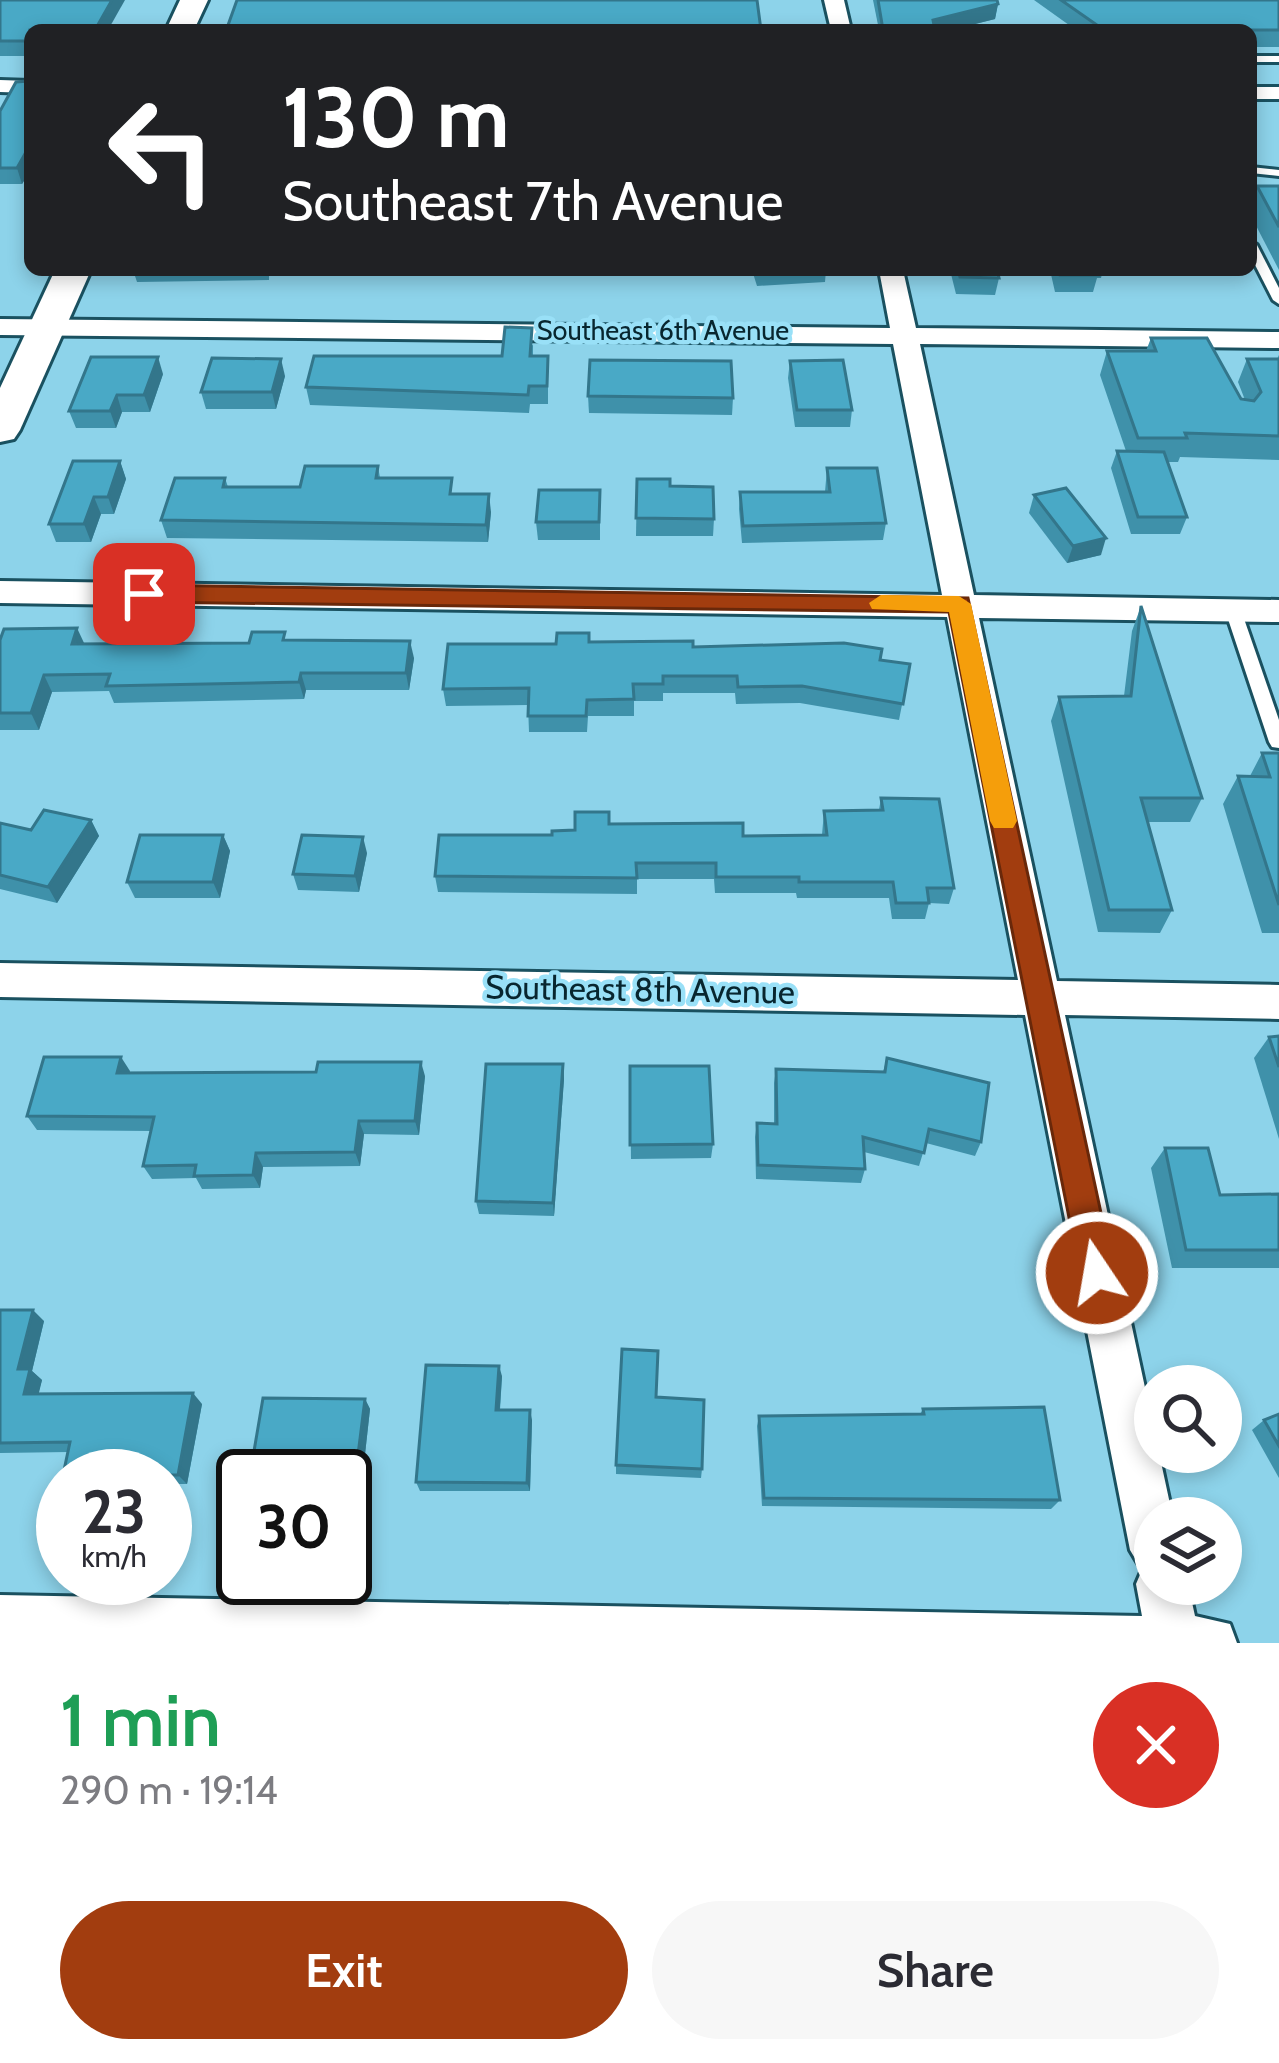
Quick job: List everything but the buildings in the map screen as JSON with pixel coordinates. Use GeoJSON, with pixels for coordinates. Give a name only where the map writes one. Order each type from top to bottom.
{"type":"FeatureCollection","features":[{"type":"Feature","properties":{"kind":"street"},"geometry":{"type":"LineString","coordinates":[[0,430],[70,276]]}},
{"type":"Feature","properties":{"kind":"street"},"geometry":{"type":"LineString","coordinates":[[892,276],[1144,1497]]}},
{"type":"Feature","properties":{"kind":"street","name":"Southeast 6th Avenue"},"geometry":{"type":"LineString","coordinates":[[0,327],[904,333],[1212,348],[1279,340]]}},
{"type":"Feature","properties":{"kind":"street"},"geometry":{"type":"LineString","coordinates":[[0,592],[1279,611]]}},
{"type":"Feature","properties":{"kind":"street","name":"Southeast 8th Avenue"},"geometry":{"type":"LineString","coordinates":[[0,980],[1279,1002]]}},
{"type":"Feature","properties":{"kind":"street"},"geometry":{"type":"LineString","coordinates":[[1166,1605],[1174,1642]]}},
{"type":"Feature","properties":{"kind":"street"},"geometry":{"type":"LineString","coordinates":[[0,1621],[1210,1643]]}},
{"type":"Feature","properties":{"kind":"lane"},"geometry":{"type":"LineString","coordinates":[[1257,257],[1279,300]]}},
{"type":"Feature","properties":{"kind":"lane"},"geometry":{"type":"LineString","coordinates":[[1233,610],[1278,742]]}},
{"type":"Feature","properties":{"kind":"slow traffic"},"geometry":{"type":"LineString","coordinates":[[881,603],[959,604],[1003,821]]}},
{"type":"Feature","properties":{"kind":"route"},"geometry":{"type":"LineString","coordinates":[[144,594],[959,604],[1097,1273]]}}]}
